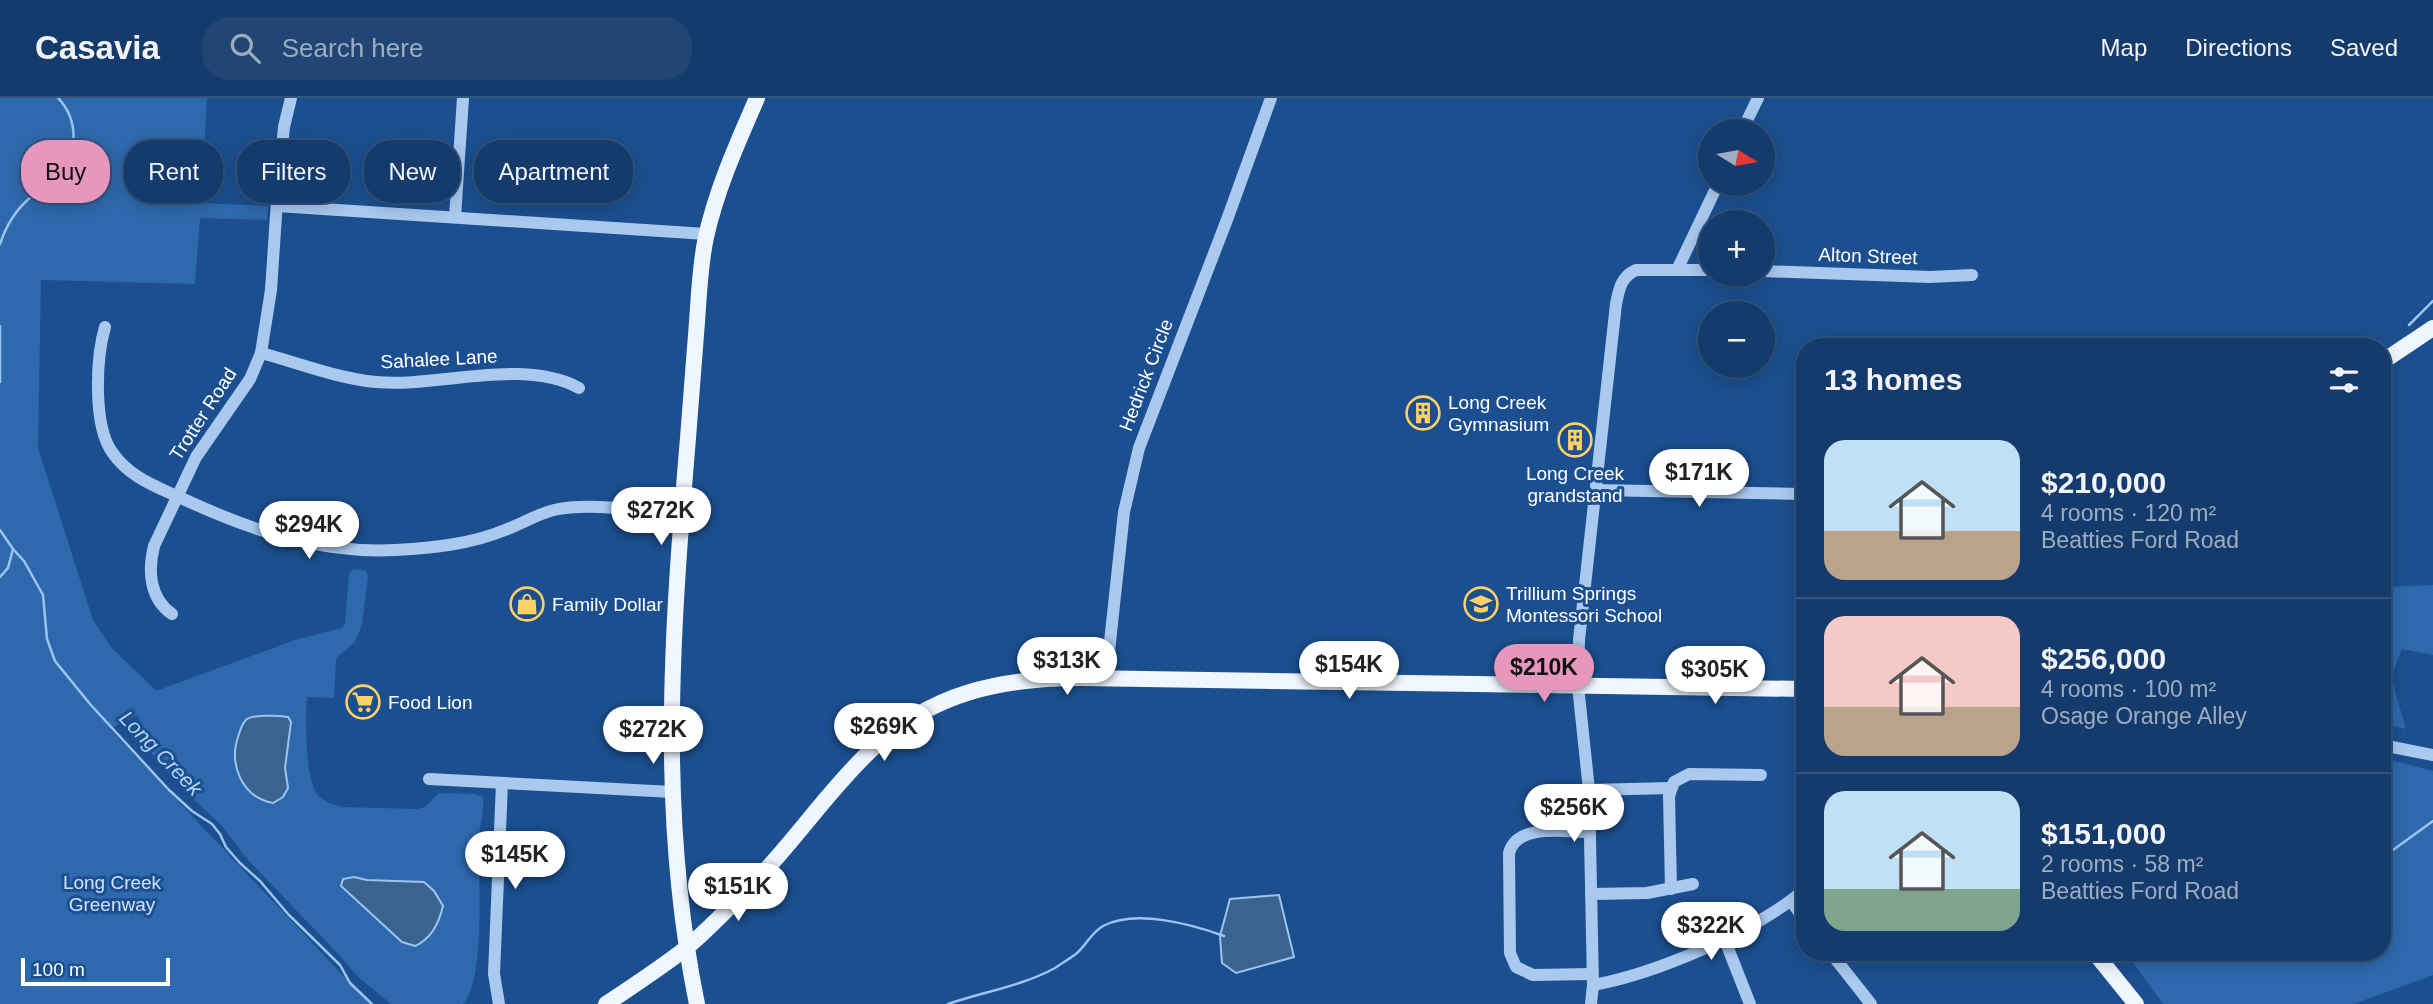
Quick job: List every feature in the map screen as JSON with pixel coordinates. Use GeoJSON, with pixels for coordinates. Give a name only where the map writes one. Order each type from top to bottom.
{"type":"FeatureCollection","features":[{"type":"Feature","properties":{"kind":"main road"},"geometry":{"type":"LineString","coordinates":[[697,1004],[682,910],[672,792],[671,693],[682,513],[699,290],[706,234],[725,171],[757,98]]}},
{"type":"Feature","properties":{"kind":"main road"},"geometry":{"type":"LineString","coordinates":[[2391,356],[2433,328]]}},
{"type":"Feature","properties":{"kind":"main road"},"geometry":{"type":"LineString","coordinates":[[606,1004],[687,947],[762,873],[854,767],[880,742],[901,726],[952,698],[997,685],[1042,678],[1796,690]]}},
{"type":"Feature","properties":{"kind":"main road"},"geometry":{"type":"LineString","coordinates":[[2101,961],[2136,1004]]}},
{"type":"Feature","properties":{"kind":"street","name":"Trotter Road"},"geometry":{"type":"LineString","coordinates":[[172,614],[160,603],[154,592],[150,569],[154,546],[196,457],[250,379],[261,353],[271,290],[284,127],[291,98]]}},
{"type":"Feature","properties":{"kind":"street"},"geometry":{"type":"LineString","coordinates":[[455,217],[463,98]]}},
{"type":"Feature","properties":{"kind":"street","name":"Hedrick Circle"},"geometry":{"type":"LineString","coordinates":[[1106,679],[1124,512],[1139,448],[1271,98]]}},
{"type":"Feature","properties":{"kind":"street"},"geometry":{"type":"LineString","coordinates":[[1748,119],[1758,98]]}},
{"type":"Feature","properties":{"kind":"street"},"geometry":{"type":"LineString","coordinates":[[1677,270],[1712,196]]}},
{"type":"Feature","properties":{"kind":"street"},"geometry":{"type":"LineString","coordinates":[[277,206],[706,234]]}},
{"type":"Feature","properties":{"kind":"street"},"geometry":{"type":"LineString","coordinates":[[1591,1004],[1589,790],[1578,686],[1579,640],[1615,304],[1622,281],[1636,270],[1698,270]]}},
{"type":"Feature","properties":{"kind":"street","name":"Alton Street"},"geometry":{"type":"LineString","coordinates":[[1775,271],[1930,277],[1972,275]]}},
{"type":"Feature","properties":{"kind":"street"},"geometry":{"type":"LineString","coordinates":[[105,327],[101,348],[100,412],[106,441],[118,460],[129,472],[155,487],[215,514],[272,535],[330,548],[362,551],[421,548],[479,539],[539,515],[565,508],[682,513]]}},
{"type":"Feature","properties":{"kind":"street","name":"Sahalee Lane"},"geometry":{"type":"LineString","coordinates":[[261,353],[328,374],[377,382],[435,381],[488,375],[563,380],[579,388]]}},
{"type":"Feature","properties":{"kind":"street"},"geometry":{"type":"LineString","coordinates":[[1595,490],[1796,494]]}},
{"type":"Feature","properties":{"kind":"street"},"geometry":{"type":"LineString","coordinates":[[2391,747],[2433,754]]}},
{"type":"Feature","properties":{"kind":"street"},"geometry":{"type":"LineString","coordinates":[[1671,889],[1671,788],[1679,777],[1689,774],[1761,775]]}},
{"type":"Feature","properties":{"kind":"street"},"geometry":{"type":"LineString","coordinates":[[429,779],[672,792]]}},
{"type":"Feature","properties":{"kind":"street"},"geometry":{"type":"LineString","coordinates":[[499,1004],[494,974],[502,783]]}},
{"type":"Feature","properties":{"kind":"street"},"geometry":{"type":"LineString","coordinates":[[1589,790],[1671,788]]}},
{"type":"Feature","properties":{"kind":"street"},"geometry":{"type":"LineString","coordinates":[[1590,832],[1524,834],[1513,843],[1509,853],[1510,953],[1516,967],[1533,975],[1592,980],[1647,971],[1724,938],[1796,897]]}},
{"type":"Feature","properties":{"kind":"street"},"geometry":{"type":"LineString","coordinates":[[1591,894],[1647,893],[1693,884]]}},
{"type":"Feature","properties":{"kind":"street"},"geometry":{"type":"LineString","coordinates":[[1791,901],[1796,908]]}},
{"type":"Feature","properties":{"kind":"street"},"geometry":{"type":"LineString","coordinates":[[1724,938],[1751,1004]]}},
{"type":"Feature","properties":{"kind":"street"},"geometry":{"type":"LineString","coordinates":[[1837,961],[1871,1004]]}},
{"type":"Feature","properties":{"kind":"green space","name":"Long Creek Greenway"},"geometry":{"type":"Polygon","coordinates":[[[0,98],[207,98],[205,140],[124,140],[124,203],[268,206],[267,220],[200,218],[195,284],[41,280],[38,448],[93,620],[111,647],[156,691],[295,640],[342,628],[345,624],[349,573],[353,569],[366,571],[368,577],[362,624],[354,643],[336,658],[334,698],[307,697],[308,763],[314,788],[320,797],[342,807],[417,809],[425,807],[439,793],[476,794],[483,797],[475,973],[463,1004],[391,1004],[358,977],[247,859],[222,826],[178,784],[148,749],[138,715],[110,729],[370,1004],[0,1004],[0,98]]]}},
{"type":"Feature","properties":{"kind":"green space"},"geometry":{"type":"Polygon","coordinates":[[[2433,585],[2433,655],[2402,649],[2391,677],[2391,587],[2433,585]]]}},
{"type":"Feature","properties":{"kind":"green space"},"geometry":{"type":"Polygon","coordinates":[[[2391,677],[2406,729],[2391,725],[2391,677]]]}},
{"type":"Feature","properties":{"kind":"green space"},"geometry":{"type":"Polygon","coordinates":[[[2391,760],[2433,771],[2433,975],[2354,1004],[2163,1004],[2132,961],[2391,961],[2391,760]]]}},
{"type":"Feature","properties":{"kind":"shaded area"},"geometry":{"type":"Polygon","coordinates":[[[288,717],[291,722],[285,768],[288,788],[283,797],[273,803],[262,800],[245,786],[236,767],[235,756],[242,726],[247,719],[288,717]]]}},
{"type":"Feature","properties":{"kind":"shaded area"},"geometry":{"type":"Polygon","coordinates":[[[354,877],[424,882],[434,891],[443,906],[433,930],[415,946],[402,942],[341,886],[343,879],[354,877]]]}},
{"type":"Feature","properties":{"kind":"shaded area"},"geometry":{"type":"Polygon","coordinates":[[[1279,895],[1294,957],[1236,973],[1222,963],[1220,936],[1230,899],[1279,895]]]}},
{"type":"Feature","properties":{"kind":"waterway","name":"Long Creek"},"geometry":{"type":"LineString","coordinates":[[0,244],[18,210],[59,173],[70,155],[74,135],[72,125],[65,106],[58,98]]}},
{"type":"Feature","properties":{"kind":"waterway"},"geometry":{"type":"LineString","coordinates":[[2409,325],[2433,301]]}},
{"type":"Feature","properties":{"kind":"waterway","name":"Long Creek"},"geometry":{"type":"LineString","coordinates":[[0,326],[0,382]]}},
{"type":"Feature","properties":{"kind":"waterway","name":"Long Creek"},"geometry":{"type":"LineString","coordinates":[[0,530],[24,561],[43,595],[47,639],[55,661],[90,704],[169,790],[192,811],[212,824],[240,863],[340,965],[350,983],[372,1004]]}},
{"type":"Feature","properties":{"kind":"waterway"},"geometry":{"type":"LineString","coordinates":[[0,577],[8,568],[13,549]]}},
{"type":"Feature","properties":{"kind":"waterway"},"geometry":{"type":"LineString","coordinates":[[2391,851],[2433,821]]}},
{"type":"Feature","properties":{"kind":"waterway"},"geometry":{"type":"LineString","coordinates":[[948,1004],[1016,984],[1055,968],[1077,953],[1099,929],[1116,921],[1164,920],[1224,936]]}},
{"type":"Feature","properties":{"kind":"place","name":"Long Creek Gymnasium"},"geometry":{"type":"Point","coordinates":[1423,413]}},
{"type":"Feature","properties":{"kind":"place","name":"Long Creek grandstand"},"geometry":{"type":"Point","coordinates":[1575,440]}},
{"type":"Feature","properties":{"kind":"place","name":"Family Dollar"},"geometry":{"type":"Point","coordinates":[527,604]}},
{"type":"Feature","properties":{"kind":"place","name":"Trillium Springs Montessori School"},"geometry":{"type":"Point","coordinates":[1481,604]}},
{"type":"Feature","properties":{"kind":"place","name":"Food Lion"},"geometry":{"type":"Point","coordinates":[363,702]}}]}
